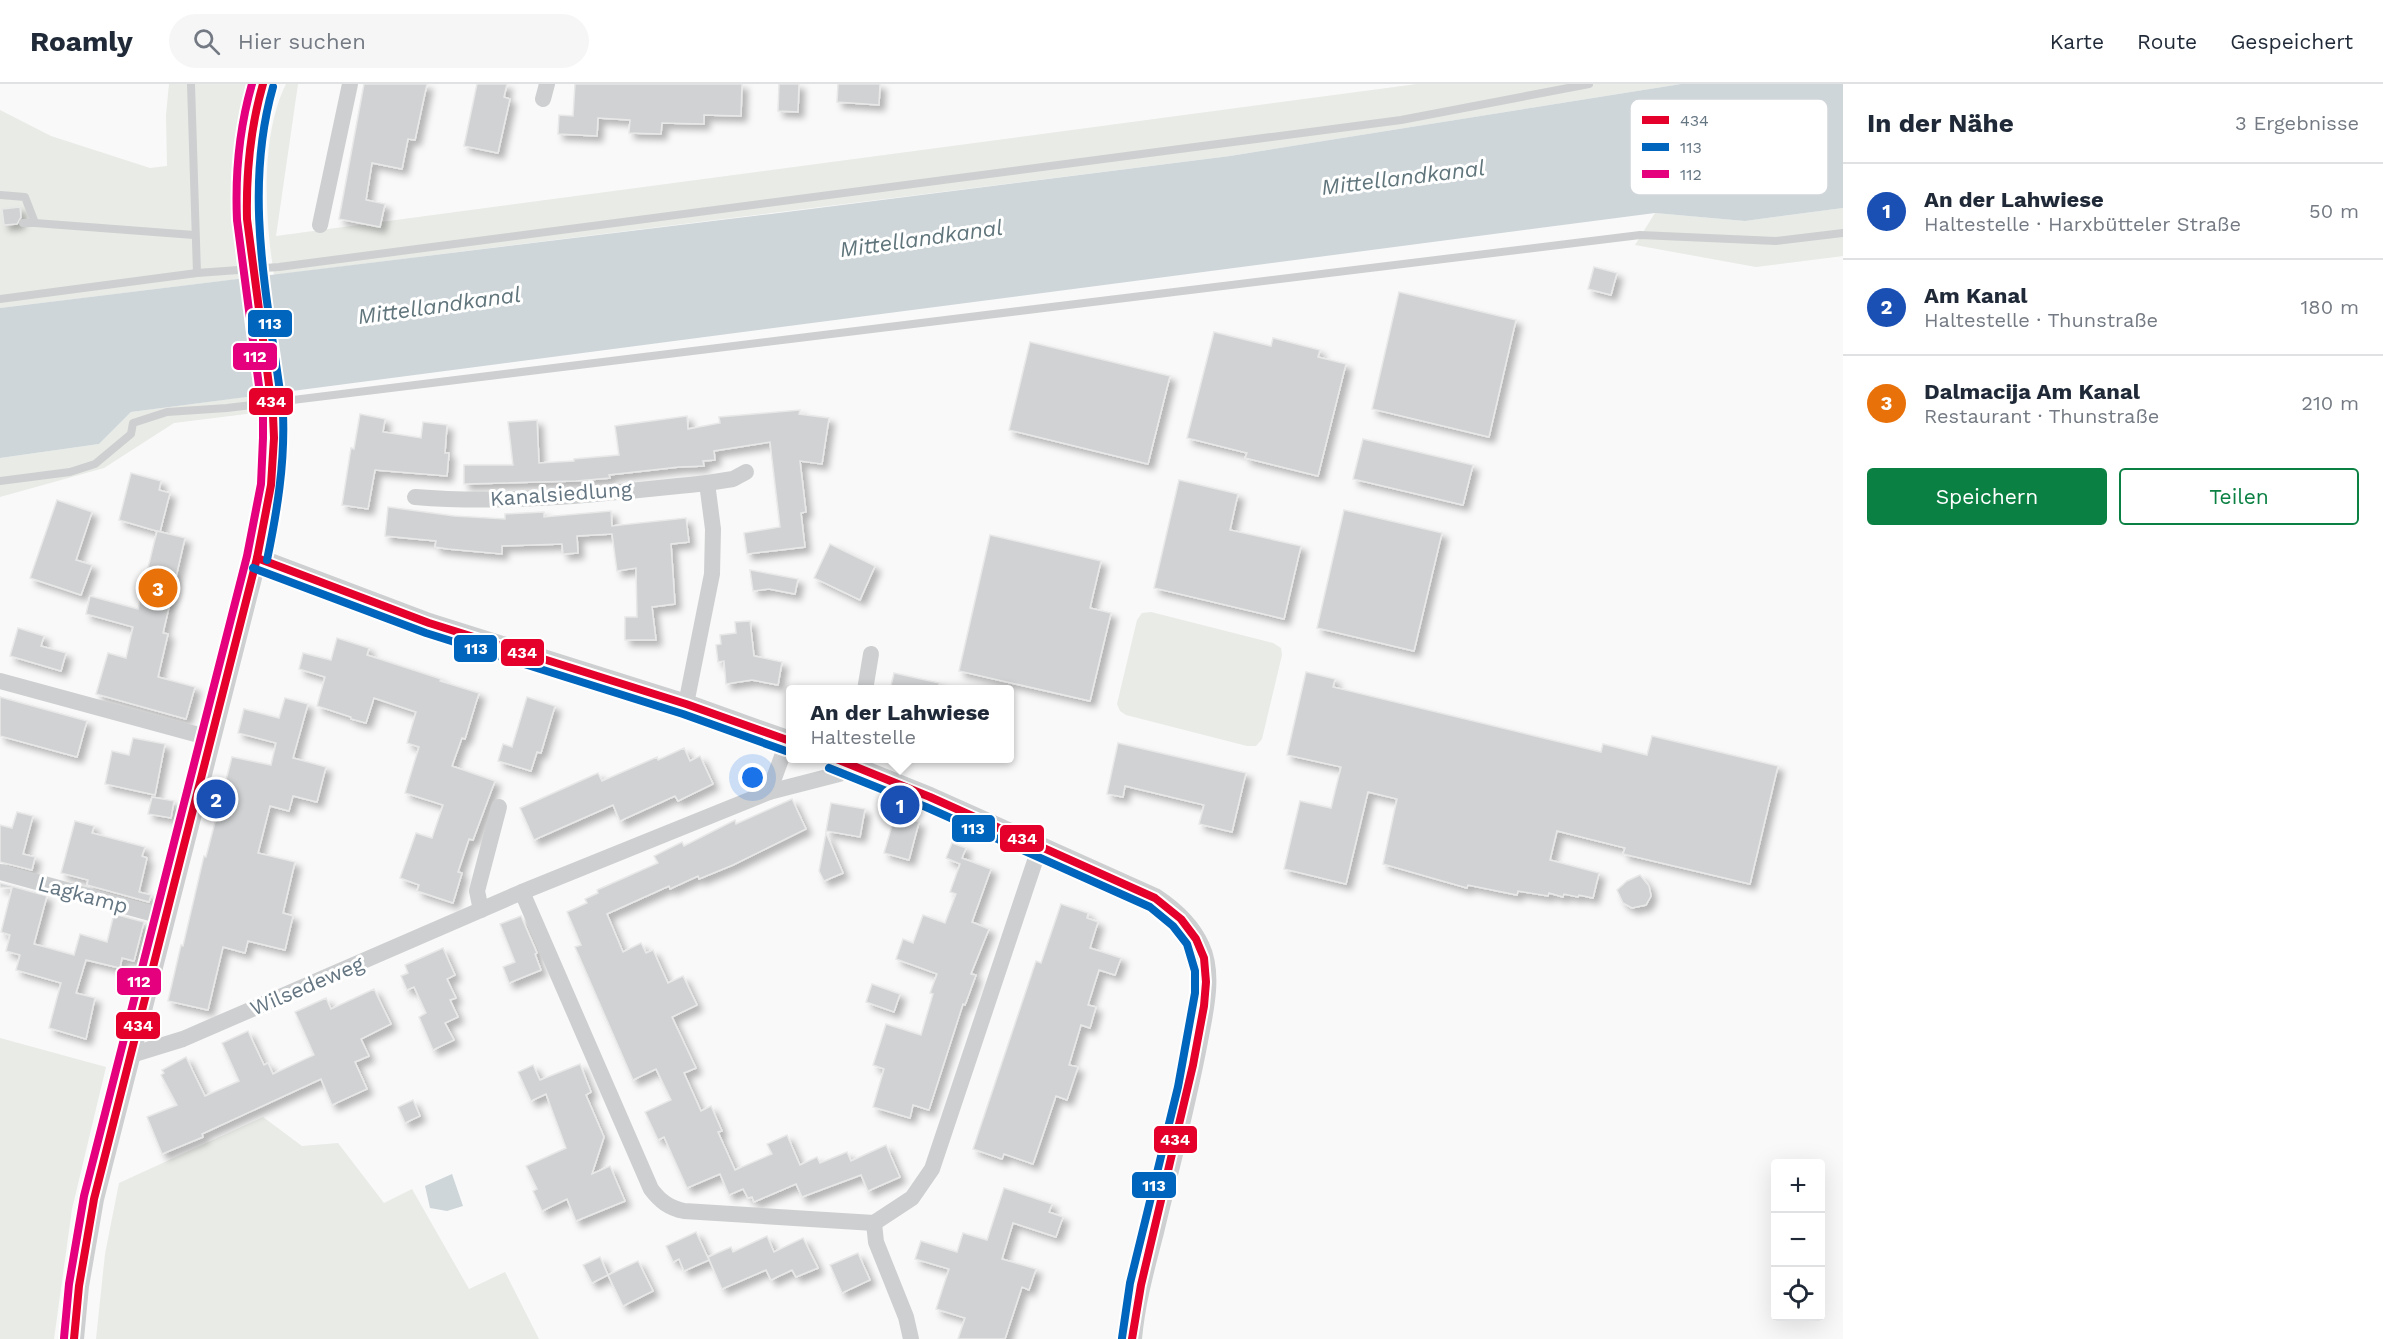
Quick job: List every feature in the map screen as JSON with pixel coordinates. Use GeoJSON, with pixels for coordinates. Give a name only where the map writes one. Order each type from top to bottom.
{"type":"FeatureCollection","features":[{"type":"Feature","properties":{"kind":"street"},"geometry":{"type":"LineString","coordinates":[[74,1339],[81,1275],[94,1199],[256,558],[271,485],[273,416],[247,219],[247,165],[250,138],[263,84]]}},
{"type":"Feature","properties":{"kind":"street"},"geometry":{"type":"LineString","coordinates":[[320,225],[350,84]]}},
{"type":"Feature","properties":{"kind":"street","name":"Kanalsiedlung"},"geometry":{"type":"LineString","coordinates":[[415,497],[451,500],[537,498],[707,483],[733,479],[746,472]]}},
{"type":"Feature","properties":{"kind":"street"},"geometry":{"type":"LineString","coordinates":[[686,704],[712,574],[713,530],[707,483]]}},
{"type":"Feature","properties":{"kind":"street"},"geometry":{"type":"LineString","coordinates":[[256,558],[429,623],[686,704],[786,739]]}},
{"type":"Feature","properties":{"kind":"street"},"geometry":{"type":"LineString","coordinates":[[866,685],[871,654]]}},
{"type":"Feature","properties":{"kind":"street"},"geometry":{"type":"LineString","coordinates":[[0,681],[210,738]]}},
{"type":"Feature","properties":{"kind":"street"},"geometry":{"type":"LineString","coordinates":[[769,792],[786,748]]}},
{"type":"Feature","properties":{"kind":"street","name":"Wilsedeweg"},"geometry":{"type":"LineString","coordinates":[[131,1055],[183,1039],[522,892],[769,792],[839,774],[843,763]]}},
{"type":"Feature","properties":{"kind":"street"},"geometry":{"type":"LineString","coordinates":[[849,763],[1155,898],[1175,911],[1201,947],[1205,969],[1202,1020],[1193,1068],[1143,1276],[1132,1339]]}},
{"type":"Feature","properties":{"kind":"street"},"geometry":{"type":"LineString","coordinates":[[481,910],[477,891],[499,807]]}},
{"type":"Feature","properties":{"kind":"street"},"geometry":{"type":"LineString","coordinates":[[522,892],[651,1189],[658,1198],[667,1205],[684,1211],[874,1223],[912,1198],[932,1169],[1040,846]]}},
{"type":"Feature","properties":{"kind":"street","name":"Lagkamp"},"geometry":{"type":"LineString","coordinates":[[0,872],[165,917]]}},
{"type":"Feature","properties":{"kind":"street"},"geometry":{"type":"LineString","coordinates":[[874,1223],[876,1242],[906,1317],[911,1339]]}},
{"type":"Feature","properties":{"kind":"lane"},"geometry":{"type":"LineString","coordinates":[[191,84],[197,273]]}},
{"type":"Feature","properties":{"kind":"lane"},"geometry":{"type":"LineString","coordinates":[[0,299],[197,273],[303,264],[1401,120],[1589,84]]}},
{"type":"Feature","properties":{"kind":"lane"},"geometry":{"type":"LineString","coordinates":[[0,195],[25,197],[35,223]]}},
{"type":"Feature","properties":{"kind":"lane"},"geometry":{"type":"LineString","coordinates":[[23,224],[194,235]]}},
{"type":"Feature","properties":{"kind":"lane"},"geometry":{"type":"LineString","coordinates":[[0,481],[70,472],[89,466],[104,458],[131,434],[134,423],[167,412],[227,408],[1641,235],[1776,241],[1843,233]]}},
{"type":"Feature","properties":{"kind":"shaded area"},"geometry":{"type":"Polygon","coordinates":[[[169,84],[256,84],[247,278],[0,308],[0,110],[51,136],[150,168],[167,166],[166,115],[169,84]]]}},
{"type":"Feature","properties":{"kind":"shaded area"},"geometry":{"type":"Polygon","coordinates":[[[286,84],[298,84],[276,236],[1417,84],[1681,84],[1230,156],[274,275],[268,229],[268,153],[278,105],[286,84]]]}},
{"type":"Feature","properties":{"kind":"shaded area"},"geometry":{"type":"Polygon","coordinates":[[[1843,208],[1843,256],[1756,267],[1635,245],[1655,213],[1745,221],[1843,208]]]}},
{"type":"Feature","properties":{"kind":"shaded area"},"geometry":{"type":"Polygon","coordinates":[[[259,395],[261,412],[174,423],[104,468],[0,497],[0,458],[99,444],[131,412],[259,395]]]}},
{"type":"Feature","properties":{"kind":"shaded area"},"geometry":{"type":"Polygon","coordinates":[[[1151,612],[1273,643],[1281,648],[1282,655],[1262,739],[1256,746],[1247,746],[1126,715],[1120,711],[1117,704],[1137,620],[1142,613],[1151,612]]]}},
{"type":"Feature","properties":{"kind":"shaded area"},"geometry":{"type":"Polygon","coordinates":[[[0,1038],[106,1067],[72,1209],[54,1339],[0,1339],[0,1038]]]}},
{"type":"Feature","properties":{"kind":"shaded area"},"geometry":{"type":"Polygon","coordinates":[[[263,1117],[302,1146],[338,1143],[384,1203],[412,1189],[469,1289],[505,1272],[539,1339],[96,1339],[105,1254],[119,1183],[263,1117]]]}},
{"type":"Feature","properties":{"kind":"water","name":"Mittellandkanal"},"geometry":{"type":"Polygon","coordinates":[[[1681,84],[1843,84],[1843,208],[1745,221],[1655,213],[131,412],[99,444],[0,458],[0,308],[1230,156],[1681,84]]]}},
{"type":"Feature","properties":{"kind":"water"},"geometry":{"type":"Polygon","coordinates":[[[452,1174],[463,1206],[447,1211],[430,1208],[425,1186],[452,1174]]]}},
{"type":"Feature","properties":{"kind":"building"},"geometry":{"type":"Polygon","coordinates":[[[364,84],[427,84],[415,140],[408,139],[402,169],[372,163],[366,200],[385,204],[380,227],[339,219],[364,84]]]}},
{"type":"Feature","properties":{"kind":"building"},"geometry":{"type":"Polygon","coordinates":[[[477,84],[507,84],[504,97],[510,99],[498,153],[464,146],[477,84]]]}},
{"type":"Feature","properties":{"kind":"building"},"geometry":{"type":"Polygon","coordinates":[[[575,84],[742,84],[741,116],[704,115],[704,124],[662,123],[661,134],[629,133],[630,120],[598,118],[597,136],[558,134],[559,115],[573,116],[575,84]]]}},
{"type":"Feature","properties":{"kind":"building"},"geometry":{"type":"Polygon","coordinates":[[[779,84],[799,84],[798,112],[778,111],[779,84]]]}},
{"type":"Feature","properties":{"kind":"building"},"geometry":{"type":"Polygon","coordinates":[[[838,84],[880,84],[879,105],[837,102],[838,84]]]}},
{"type":"Feature","properties":{"kind":"building"},"geometry":{"type":"Polygon","coordinates":[[[20,207],[21,217],[17,224],[4,225],[2,209],[20,207]]]}},
{"type":"Feature","properties":{"kind":"building"},"geometry":{"type":"Polygon","coordinates":[[[1594,267],[1617,273],[1611,295],[1588,289],[1594,267]]]}},
{"type":"Feature","properties":{"kind":"building"},"geometry":{"type":"Polygon","coordinates":[[[1399,292],[1516,320],[1489,437],[1372,409],[1399,292]]]}},
{"type":"Feature","properties":{"kind":"building"},"geometry":{"type":"Polygon","coordinates":[[[1214,332],[1271,346],[1273,338],[1320,350],[1318,357],[1346,364],[1318,476],[1245,458],[1247,453],[1187,438],[1214,332]]]}},
{"type":"Feature","properties":{"kind":"building"},"geometry":{"type":"Polygon","coordinates":[[[1030,342],[1170,376],[1148,464],[1009,430],[1030,342]]]}},
{"type":"Feature","properties":{"kind":"building"},"geometry":{"type":"Polygon","coordinates":[[[800,410],[799,414],[829,418],[822,464],[800,461],[806,512],[801,513],[805,547],[747,554],[744,533],[780,527],[770,442],[714,451],[715,460],[703,461],[704,466],[609,475],[610,478],[576,481],[464,484],[464,465],[513,465],[508,422],[537,420],[539,463],[619,455],[615,426],[687,416],[688,429],[720,423],[719,417],[800,410]]]}},
{"type":"Feature","properties":{"kind":"building"},"geometry":{"type":"Polygon","coordinates":[[[360,414],[385,419],[383,432],[421,438],[423,422],[447,425],[445,453],[449,453],[447,476],[375,470],[368,509],[342,505],[351,448],[354,449],[360,414]]]}},
{"type":"Feature","properties":{"kind":"building"},"geometry":{"type":"Polygon","coordinates":[[[1363,439],[1473,465],[1463,505],[1353,479],[1363,439]]]}},
{"type":"Feature","properties":{"kind":"building"},"geometry":{"type":"Polygon","coordinates":[[[131,473],[161,481],[159,490],[170,493],[160,532],[119,520],[131,473]]]}},
{"type":"Feature","properties":{"kind":"building"},"geometry":{"type":"Polygon","coordinates":[[[1179,480],[1238,494],[1230,530],[1301,546],[1284,619],[1154,588],[1179,480]]]}},
{"type":"Feature","properties":{"kind":"building"},"geometry":{"type":"Polygon","coordinates":[[[57,500],[92,512],[76,560],[92,565],[81,595],[30,578],[57,500]]]}},
{"type":"Feature","properties":{"kind":"building"},"geometry":{"type":"Polygon","coordinates":[[[388,507],[454,516],[505,519],[505,514],[544,512],[544,517],[611,511],[612,526],[686,518],[689,542],[671,544],[675,604],[652,607],[656,640],[625,640],[625,617],[637,617],[636,568],[617,571],[612,534],[577,536],[578,553],[563,554],[562,544],[502,546],[502,554],[448,549],[435,547],[436,541],[385,536],[388,507]]]}},
{"type":"Feature","properties":{"kind":"building"},"geometry":{"type":"Polygon","coordinates":[[[1344,510],[1442,533],[1414,651],[1317,628],[1344,510]]]}},
{"type":"Feature","properties":{"kind":"building"},"geometry":{"type":"Polygon","coordinates":[[[157,531],[185,538],[163,633],[168,634],[158,677],[195,687],[186,719],[96,694],[108,653],[126,658],[133,627],[86,614],[90,596],[138,609],[157,531]]]}},
{"type":"Feature","properties":{"kind":"building"},"geometry":{"type":"Polygon","coordinates":[[[990,535],[1101,561],[1090,608],[1111,613],[1090,701],[959,671],[990,535]]]}},
{"type":"Feature","properties":{"kind":"building"},"geometry":{"type":"Polygon","coordinates":[[[830,544],[875,566],[860,600],[814,578],[830,544]]]}},
{"type":"Feature","properties":{"kind":"building"},"geometry":{"type":"Polygon","coordinates":[[[750,570],[798,579],[795,594],[769,589],[753,591],[750,570]]]}},
{"type":"Feature","properties":{"kind":"building"},"geometry":{"type":"Polygon","coordinates":[[[750,621],[754,656],[782,662],[778,685],[752,680],[726,684],[724,661],[718,662],[716,645],[721,644],[720,635],[736,633],[735,622],[750,621]]]}},
{"type":"Feature","properties":{"kind":"building"},"geometry":{"type":"Polygon","coordinates":[[[18,628],[44,636],[41,646],[66,653],[61,671],[10,656],[18,628]]]}},
{"type":"Feature","properties":{"kind":"building"},"geometry":{"type":"Polygon","coordinates":[[[337,638],[369,648],[367,655],[479,693],[465,739],[462,738],[452,766],[495,781],[473,840],[469,839],[458,872],[462,873],[453,903],[417,891],[419,885],[400,878],[416,833],[432,838],[443,805],[405,793],[419,747],[407,743],[416,712],[374,698],[366,723],[351,719],[351,717],[317,706],[325,677],[299,669],[303,653],[331,660],[337,638]]]}},
{"type":"Feature","properties":{"kind":"building"},"geometry":{"type":"Polygon","coordinates":[[[1306,672],[1335,679],[1333,687],[1601,752],[1603,744],[1647,755],[1652,736],[1778,766],[1750,884],[1623,854],[1625,848],[1557,831],[1550,860],[1599,873],[1593,898],[1564,894],[1563,897],[1549,893],[1548,896],[1518,891],[1517,895],[1468,885],[1467,888],[1383,864],[1397,799],[1368,792],[1346,884],[1284,869],[1300,801],[1331,808],[1341,767],[1287,755],[1306,672]]]}},
{"type":"Feature","properties":{"kind":"building"},"geometry":{"type":"Polygon","coordinates":[[[894,673],[939,683],[939,685],[891,685],[894,673]]]}},
{"type":"Feature","properties":{"kind":"building"},"geometry":{"type":"Polygon","coordinates":[[[0,697],[87,721],[77,757],[0,736],[0,697]]]}},
{"type":"Feature","properties":{"kind":"building"},"geometry":{"type":"Polygon","coordinates":[[[527,697],[555,706],[541,753],[537,752],[531,771],[498,761],[503,744],[512,747],[527,697]]]}},
{"type":"Feature","properties":{"kind":"building"},"geometry":{"type":"Polygon","coordinates":[[[285,698],[308,704],[293,758],[326,767],[317,802],[293,796],[289,811],[270,806],[258,853],[295,862],[283,913],[293,916],[285,950],[248,941],[245,953],[223,947],[208,1010],[168,1001],[204,856],[206,857],[232,757],[271,765],[276,743],[238,733],[244,709],[279,718],[285,698]]]}},
{"type":"Feature","properties":{"kind":"building"},"geometry":{"type":"Polygon","coordinates":[[[133,738],[165,744],[155,795],[105,784],[112,751],[129,755],[133,738]]]}},
{"type":"Feature","properties":{"kind":"building"},"geometry":{"type":"Polygon","coordinates":[[[1118,743],[1246,773],[1232,832],[1199,824],[1204,805],[1125,786],[1123,797],[1107,794],[1118,743]]]}},
{"type":"Feature","properties":{"kind":"building"},"geometry":{"type":"Polygon","coordinates":[[[684,748],[690,761],[700,756],[713,784],[678,801],[675,796],[620,821],[613,805],[534,840],[520,808],[598,773],[602,781],[684,748]]]}},
{"type":"Feature","properties":{"kind":"building"},"geometry":{"type":"Polygon","coordinates":[[[152,797],[174,801],[171,818],[148,814],[152,797]]]}},
{"type":"Feature","properties":{"kind":"building"},"geometry":{"type":"Polygon","coordinates":[[[792,799],[806,829],[733,865],[699,879],[698,876],[670,889],[669,886],[607,914],[623,952],[641,943],[646,953],[653,950],[668,983],[683,976],[697,1005],[672,1017],[696,1068],[684,1073],[701,1111],[711,1106],[722,1131],[718,1132],[735,1170],[772,1154],[767,1144],[787,1135],[800,1165],[817,1157],[820,1163],[847,1152],[851,1161],[886,1145],[900,1177],[868,1191],[861,1175],[802,1197],[796,1184],[754,1202],[752,1197],[748,1198],[743,1189],[729,1195],[720,1174],[687,1188],[664,1137],[658,1140],[645,1112],[671,1100],[656,1069],[633,1080],[575,947],[581,945],[567,912],[587,903],[585,899],[598,893],[597,890],[658,863],[654,856],[682,842],[684,846],[735,820],[736,824],[792,799]]]}},
{"type":"Feature","properties":{"kind":"building"},"geometry":{"type":"Polygon","coordinates":[[[831,803],[865,809],[860,837],[826,831],[831,803]]]}},
{"type":"Feature","properties":{"kind":"building"},"geometry":{"type":"Polygon","coordinates":[[[17,812],[33,816],[23,854],[35,857],[32,870],[0,862],[0,825],[12,828],[17,812]]]}},
{"type":"Feature","properties":{"kind":"building"},"geometry":{"type":"Polygon","coordinates":[[[895,815],[919,822],[909,860],[884,853],[895,815]]]}},
{"type":"Feature","properties":{"kind":"building"},"geometry":{"type":"Polygon","coordinates":[[[75,821],[94,826],[92,833],[145,847],[142,856],[147,858],[139,892],[151,895],[149,902],[87,885],[88,880],[61,873],[75,821]]]}},
{"type":"Feature","properties":{"kind":"building"},"geometry":{"type":"Polygon","coordinates":[[[826,833],[843,873],[824,881],[819,871],[826,833]]]}},
{"type":"Feature","properties":{"kind":"building"},"geometry":{"type":"Polygon","coordinates":[[[952,843],[966,848],[962,858],[991,869],[972,922],[989,929],[971,974],[976,975],[965,1005],[963,1004],[929,1110],[913,1105],[910,1118],[873,1107],[884,1069],[873,1065],[886,1024],[921,1035],[933,994],[930,993],[937,974],[896,959],[903,939],[913,943],[923,915],[945,923],[956,894],[950,892],[960,864],[946,858],[952,843]]]}},
{"type":"Feature","properties":{"kind":"building"},"geometry":{"type":"Polygon","coordinates":[[[1640,875],[1649,886],[1651,896],[1646,905],[1632,908],[1623,903],[1617,890],[1627,881],[1640,875]]]}},
{"type":"Feature","properties":{"kind":"building"},"geometry":{"type":"Polygon","coordinates":[[[0,883],[47,896],[34,944],[74,955],[80,934],[107,942],[114,914],[144,922],[134,961],[122,958],[120,968],[86,960],[76,993],[95,998],[86,1039],[49,1028],[61,983],[16,970],[20,955],[6,951],[10,935],[1,932],[12,888],[0,887],[0,883]]]}},
{"type":"Feature","properties":{"kind":"building"},"geometry":{"type":"Polygon","coordinates":[[[1061,904],[1088,913],[1087,918],[1098,922],[1090,948],[1121,958],[1115,975],[1099,970],[1088,1005],[1096,1007],[1090,1028],[1081,1025],[1069,1065],[1078,1067],[1067,1100],[1056,1096],[1033,1164],[1004,1154],[1002,1159],[973,1149],[1036,961],[1041,963],[1061,904]]]}},
{"type":"Feature","properties":{"kind":"building"},"geometry":{"type":"Polygon","coordinates":[[[521,916],[537,953],[535,954],[541,970],[509,983],[503,967],[515,962],[500,924],[521,916]]]}},
{"type":"Feature","properties":{"kind":"building"},"geometry":{"type":"Polygon","coordinates":[[[443,948],[455,975],[447,979],[456,998],[450,1000],[458,1017],[445,1023],[454,1040],[433,1050],[419,1017],[426,1013],[414,987],[407,990],[401,976],[408,973],[405,965],[443,948]]]}},
{"type":"Feature","properties":{"kind":"building"},"geometry":{"type":"Polygon","coordinates":[[[872,984],[900,994],[894,1012],[866,1002],[872,984]]]}},
{"type":"Feature","properties":{"kind":"building"},"geometry":{"type":"Polygon","coordinates":[[[374,989],[391,1024],[361,1039],[369,1056],[355,1062],[367,1089],[332,1105],[321,1079],[202,1134],[203,1137],[162,1154],[147,1117],[177,1105],[161,1075],[164,1073],[162,1070],[186,1057],[205,1096],[239,1081],[222,1043],[248,1031],[264,1065],[268,1063],[273,1074],[314,1055],[295,1012],[326,998],[331,1009],[374,989]]]}},
{"type":"Feature","properties":{"kind":"building"},"geometry":{"type":"Polygon","coordinates":[[[580,1064],[591,1092],[586,1095],[604,1137],[592,1174],[610,1166],[625,1201],[576,1221],[567,1199],[542,1211],[533,1191],[537,1189],[526,1166],[566,1148],[546,1094],[531,1101],[518,1072],[533,1065],[540,1080],[580,1064]]]}},
{"type":"Feature","properties":{"kind":"building"},"geometry":{"type":"Polygon","coordinates":[[[413,1100],[420,1116],[405,1123],[398,1107],[413,1100]]]}},
{"type":"Feature","properties":{"kind":"building"},"geometry":{"type":"Polygon","coordinates":[[[1004,1188],[1052,1204],[1049,1212],[1063,1217],[1056,1237],[1013,1223],[1002,1259],[1036,1269],[1029,1290],[1022,1287],[1005,1339],[958,1339],[965,1318],[936,1309],[949,1269],[915,1259],[921,1241],[957,1252],[963,1233],[987,1240],[1004,1188]]]}},
{"type":"Feature","properties":{"kind":"building"},"geometry":{"type":"Polygon","coordinates":[[[696,1232],[709,1260],[684,1271],[679,1259],[673,1262],[666,1246],[696,1232]]]}},
{"type":"Feature","properties":{"kind":"building"},"geometry":{"type":"Polygon","coordinates":[[[767,1236],[774,1252],[803,1238],[818,1268],[796,1277],[792,1270],[771,1280],[766,1270],[722,1289],[708,1257],[731,1247],[733,1252],[767,1236]]]}},
{"type":"Feature","properties":{"kind":"building"},"geometry":{"type":"Polygon","coordinates":[[[858,1253],[870,1280],[842,1293],[830,1265],[858,1253]]]}},
{"type":"Feature","properties":{"kind":"building"},"geometry":{"type":"Polygon","coordinates":[[[600,1257],[608,1275],[592,1283],[583,1265],[600,1257]]]}},
{"type":"Feature","properties":{"kind":"building"},"geometry":{"type":"Polygon","coordinates":[[[638,1261],[653,1291],[623,1306],[608,1275],[638,1261]]]}},
{"type":"Feature","properties":{"kind":"transit line","name":"112"},"geometry":{"type":"LineString","coordinates":[[64,1338],[69,1284],[84,1196],[247,556],[261,484],[263,416],[237,220],[237,169],[241,135],[252,84]]}},
{"type":"Feature","properties":{"kind":"transit line","name":"434"},"geometry":{"type":"LineString","coordinates":[[74,1339],[79,1286],[94,1199],[257,558],[271,485],[273,415],[247,219],[250,151],[263,84]]}},
{"type":"Feature","properties":{"kind":"transit line","name":"113"},"geometry":{"type":"LineString","coordinates":[[267,560],[280,487],[283,451],[283,414],[261,250],[259,209],[264,128],[273,87]]}},
{"type":"Feature","properties":{"kind":"transit line","name":"434"},"geometry":{"type":"LineString","coordinates":[[257,558],[429,623],[686,704],[786,740]]}},
{"type":"Feature","properties":{"kind":"transit line","name":"113"},"geometry":{"type":"LineString","coordinates":[[253,568],[426,633],[683,714],[786,751]]}},
{"type":"Feature","properties":{"kind":"transit line","name":"434"},"geometry":{"type":"LineString","coordinates":[[846,763],[930,797],[1155,898],[1181,919],[1196,939],[1204,958],[1206,982],[1204,1006],[1193,1065],[1141,1285],[1132,1339]]}},
{"type":"Feature","properties":{"kind":"transit line","name":"113"},"geometry":{"type":"LineString","coordinates":[[829,768],[926,807],[1150,907],[1173,926],[1187,944],[1195,971],[1195,993],[1178,1087],[1130,1283],[1122,1338]]}},
{"type":"Feature","properties":{"kind":"place","name":"Dalmacija Am Kanal"},"geometry":{"type":"Point","coordinates":[158,588]}},
{"type":"Feature","properties":{"kind":"place","name":"Am Kanal"},"geometry":{"type":"Point","coordinates":[216,799]}},
{"type":"Feature","properties":{"kind":"place","name":"An der Lahwiese"},"geometry":{"type":"Point","coordinates":[900,805]}}]}
